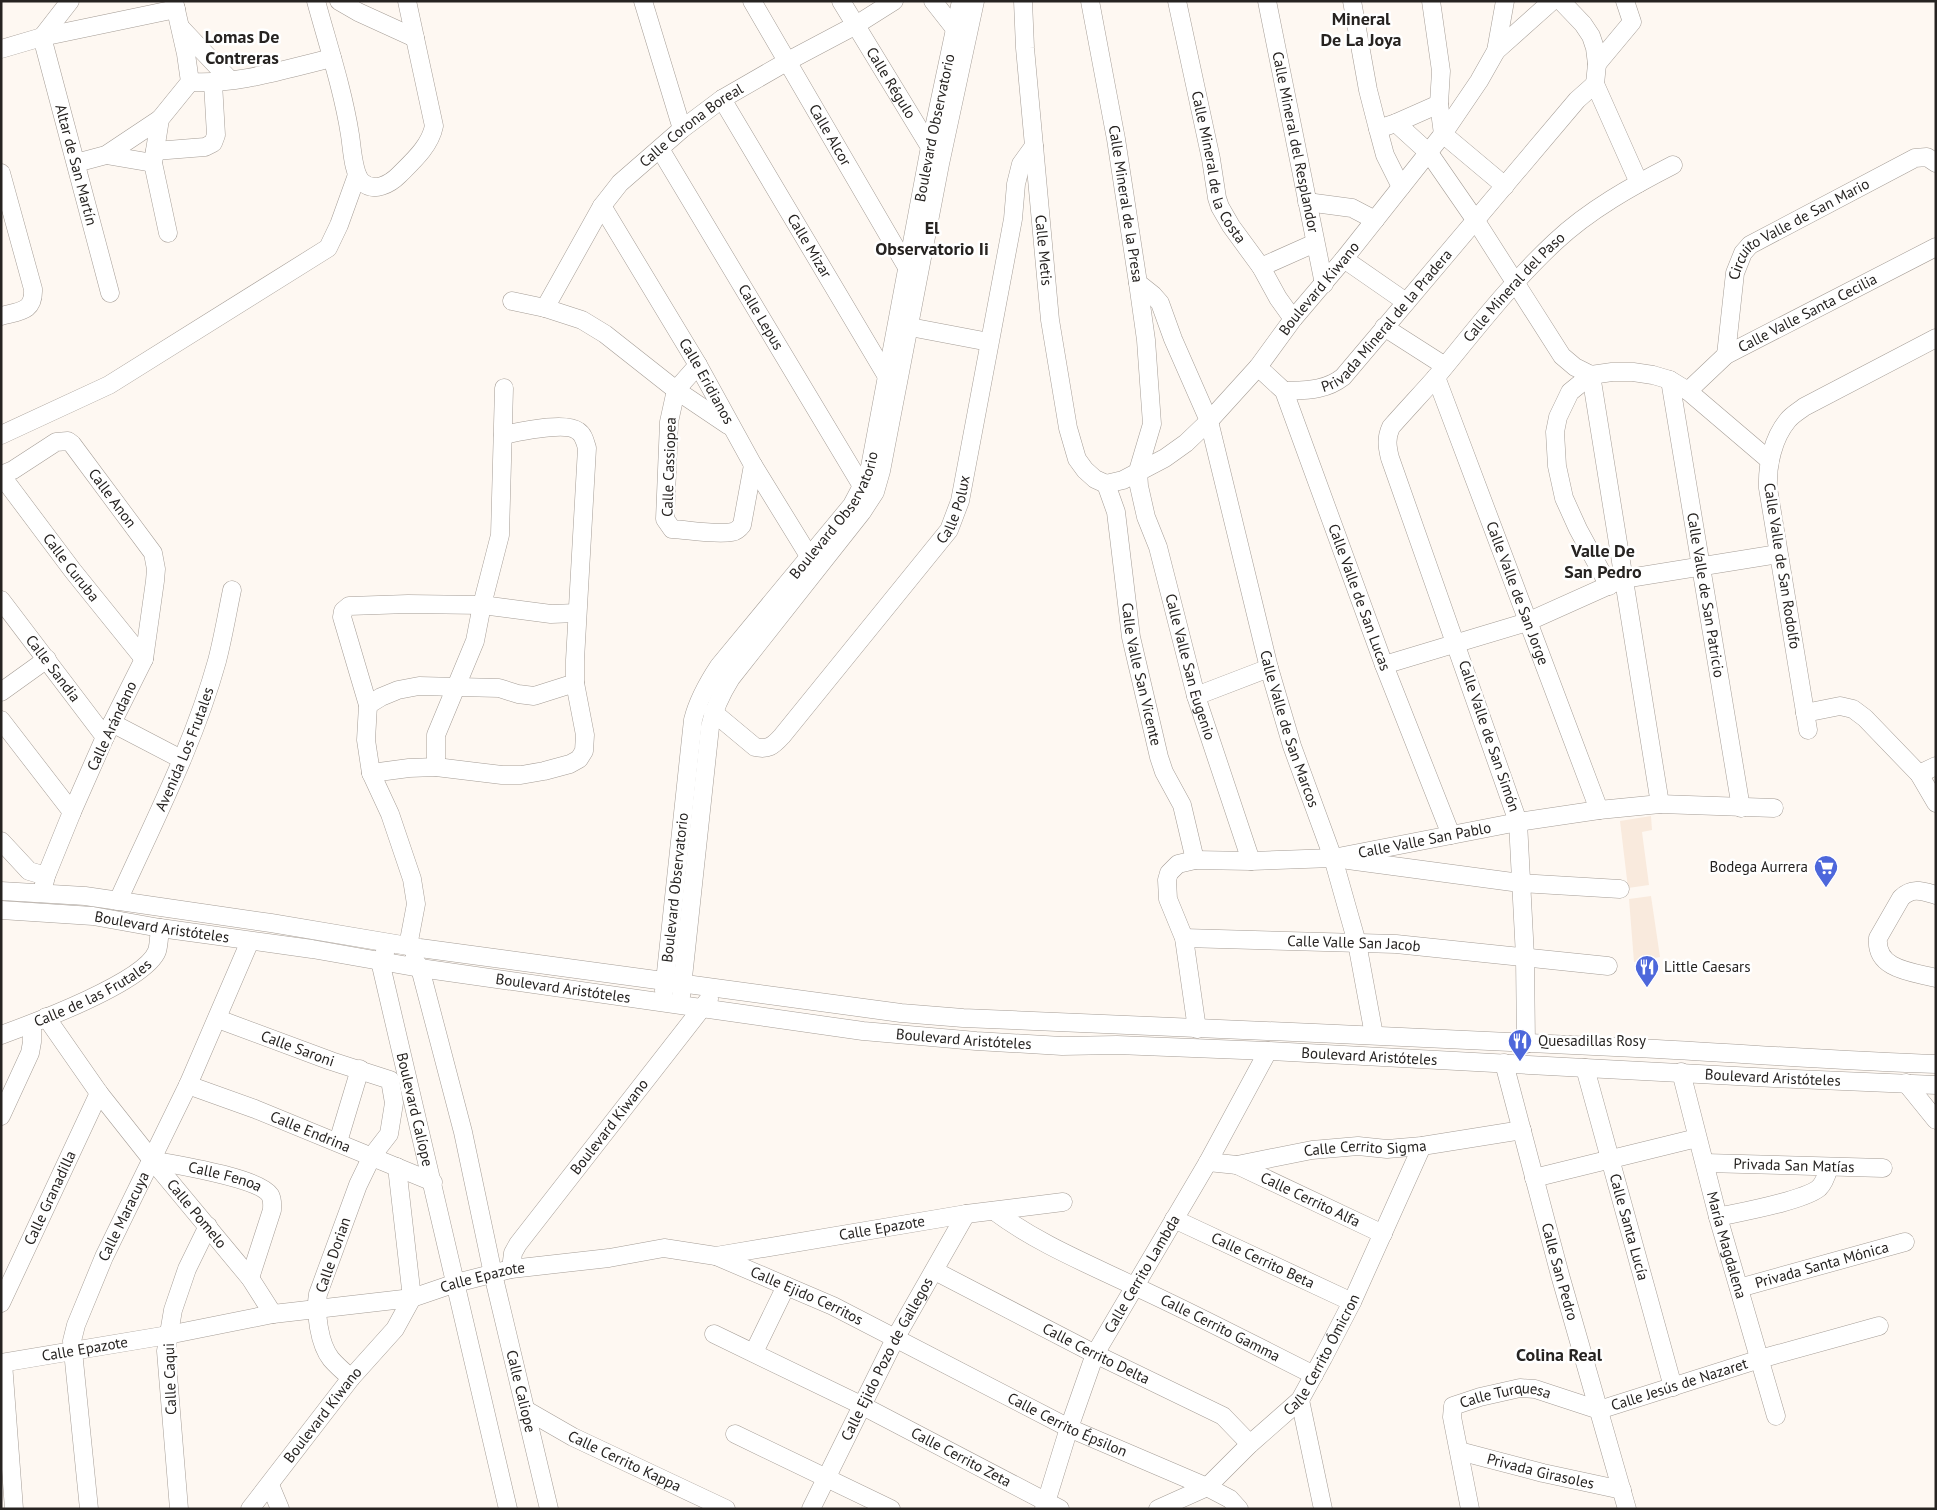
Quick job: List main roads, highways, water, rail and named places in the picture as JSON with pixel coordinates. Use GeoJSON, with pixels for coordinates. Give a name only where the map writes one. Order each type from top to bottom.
{"type":"FeatureCollection","features":[{"type":"Feature","properties":{"kind":"place","name":"Bodega Aurrera"},"geometry":{"type":"Point","coordinates":[1826,888]}},
{"type":"Feature","properties":{"kind":"place","name":"Little Caesars"},"geometry":{"type":"Point","coordinates":[1647,988]}},
{"type":"Feature","properties":{"kind":"place","name":"Quesadillas Rosy"},"geometry":{"type":"Point","coordinates":[1520,1062]}},
{"type":"Feature","properties":{"kind":"district","name":"Mineral De La Joya"},"geometry":{"type":"Point","coordinates":[1361,29]}},
{"type":"Feature","properties":{"kind":"district","name":"Lomas De Contreras"},"geometry":{"type":"Point","coordinates":[242,47]}},
{"type":"Feature","properties":{"kind":"district","name":"El Observatorio Ii"},"geometry":{"type":"Point","coordinates":[932,238]}},
{"type":"Feature","properties":{"kind":"district","name":"Valle De San Pedro"},"geometry":{"type":"Point","coordinates":[1603,561]}},
{"type":"Feature","properties":{"kind":"district","name":"Colina Real"},"geometry":{"type":"Point","coordinates":[1559,1355]}}]}
